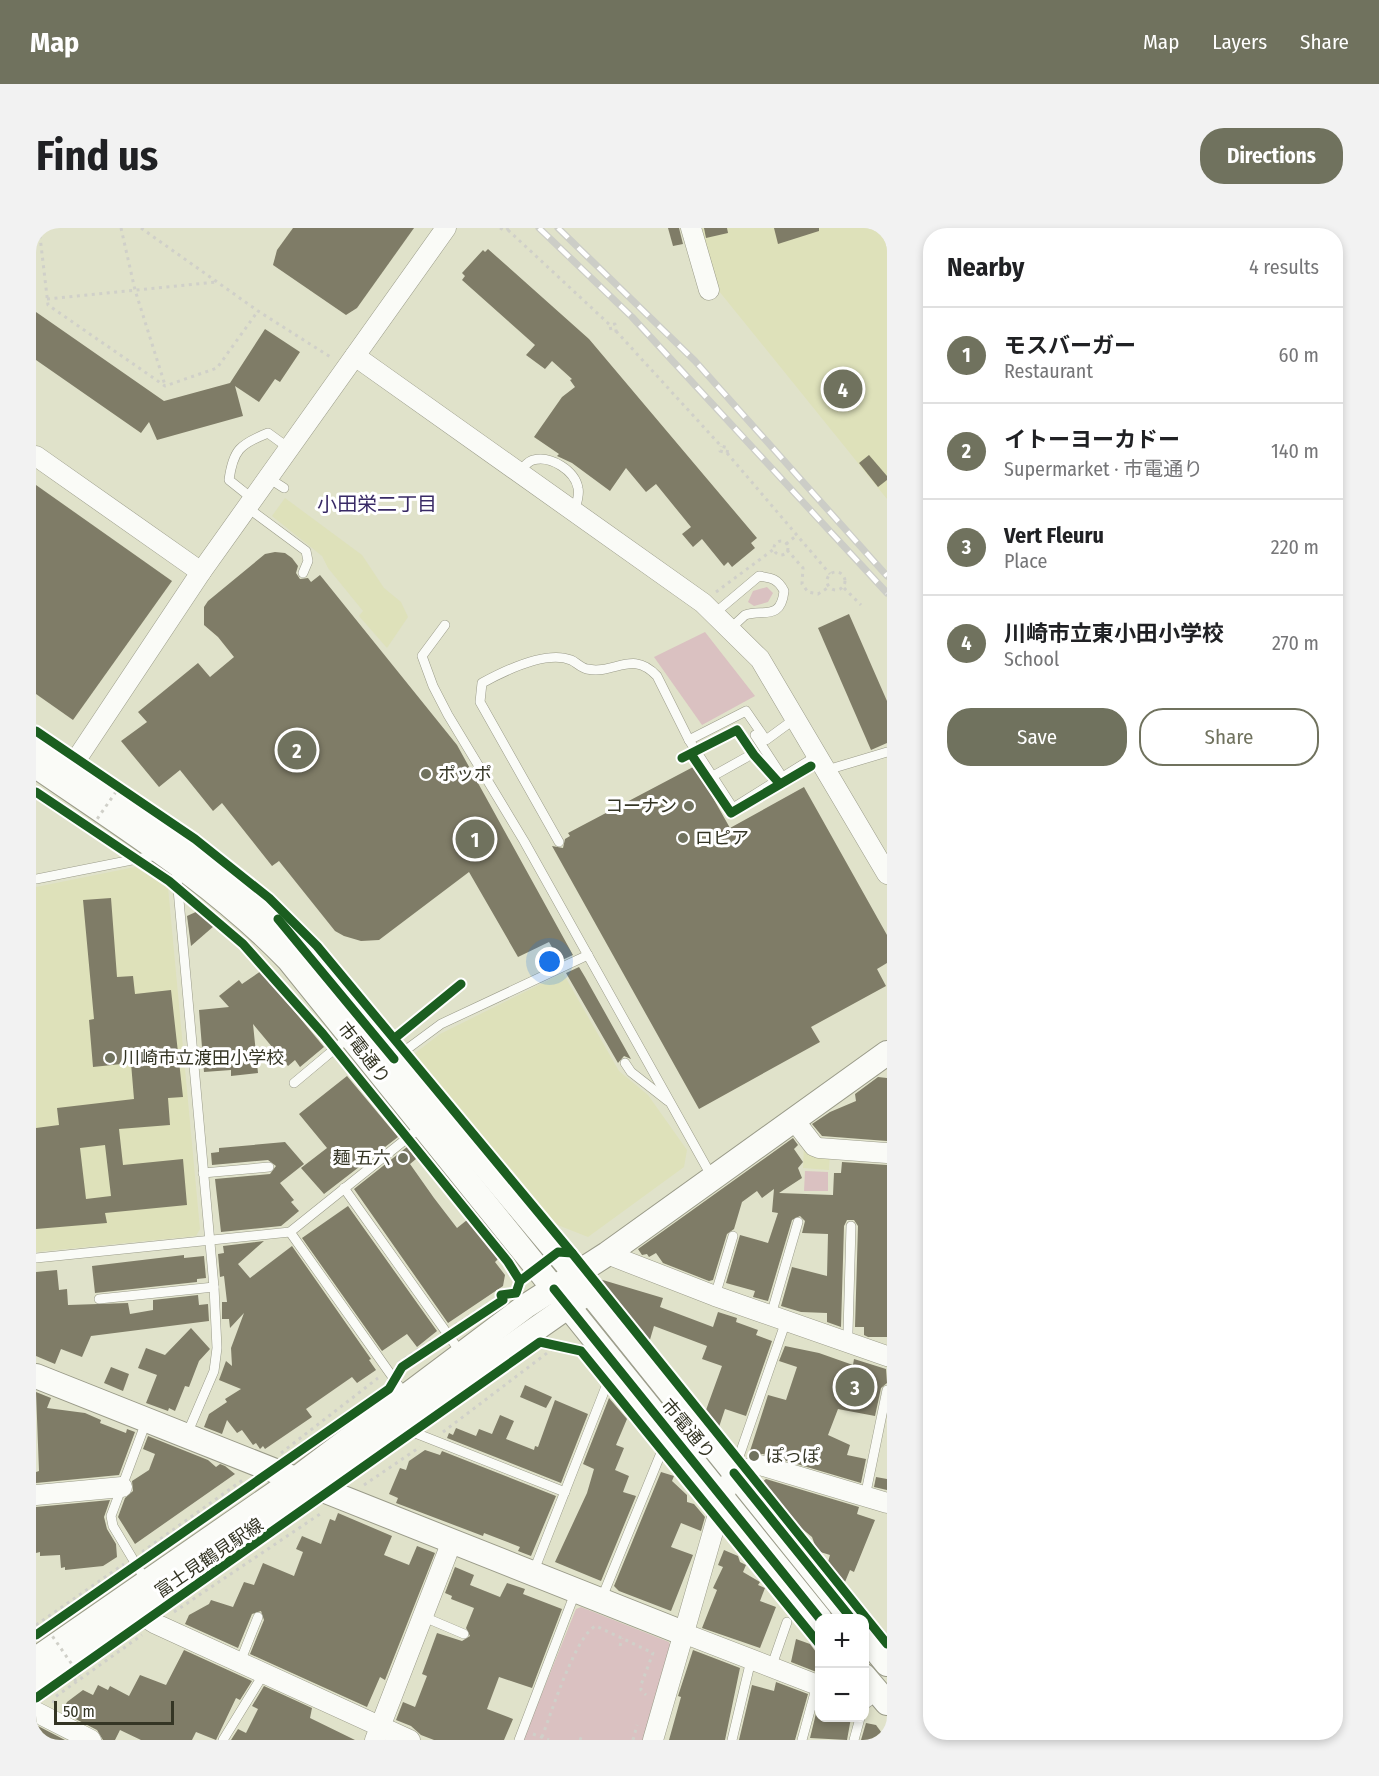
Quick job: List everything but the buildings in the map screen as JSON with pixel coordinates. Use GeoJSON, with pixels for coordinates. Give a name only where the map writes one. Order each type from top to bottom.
{"type":"FeatureCollection","features":[{"type":"Feature","properties":{"kind":"street"},"geometry":{"type":"LineString","coordinates":[[72,766],[201,572],[251,504],[277,483],[291,449],[346,359],[446,228]]}},
{"type":"Feature","properties":{"kind":"street"},"geometry":{"type":"LineString","coordinates":[[691,228],[708,290]]}},
{"type":"Feature","properties":{"kind":"street"},"geometry":{"type":"LineString","coordinates":[[346,359],[713,604],[731,628],[760,659],[887,874]]}},
{"type":"Feature","properties":{"kind":"street"},"geometry":{"type":"LineString","coordinates":[[36,456],[201,572]]}},
{"type":"Feature","properties":{"kind":"street","name":"市電通り"},"geometry":{"type":"LineString","coordinates":[[36,742],[225,873],[282,923],[583,1283],[848,1614]]}},
{"type":"Feature","properties":{"kind":"street","name":"市電通り"},"geometry":{"type":"LineString","coordinates":[[36,766],[170,859],[255,924],[289,960],[421,1127],[816,1614]]}},
{"type":"Feature","properties":{"kind":"street","name":"富士見鶴見駅線"},"geometry":{"type":"LineString","coordinates":[[41,1686],[148,1617],[306,1482],[400,1388],[455,1345],[526,1306],[561,1298],[583,1283],[607,1254],[887,1053]]}},
{"type":"Feature","properties":{"kind":"street"},"geometry":{"type":"LineString","coordinates":[[794,1119],[814,1146],[819,1148],[887,1153]]}},
{"type":"Feature","properties":{"kind":"street"},"geometry":{"type":"LineString","coordinates":[[607,1254],[715,1296],[887,1356]]}},
{"type":"Feature","properties":{"kind":"street","name":"富士見鶴見駅線"},"geometry":{"type":"LineString","coordinates":[[36,1659],[141,1573],[306,1482],[549,1340],[561,1298]]}},
{"type":"Feature","properties":{"kind":"street"},"geometry":{"type":"LineString","coordinates":[[36,1376],[815,1684]]}},
{"type":"Feature","properties":{"kind":"street"},"geometry":{"type":"LineString","coordinates":[[653,1740],[723,1497],[734,1473],[760,1465],[887,1503]]}},
{"type":"Feature","properties":{"kind":"street"},"geometry":{"type":"LineString","coordinates":[[36,1495],[122,1487]]}},
{"type":"Feature","properties":{"kind":"street"},"geometry":{"type":"LineString","coordinates":[[377,1733],[452,1541]]}},
{"type":"Feature","properties":{"kind":"street"},"geometry":{"type":"LineString","coordinates":[[148,1617],[377,1733],[410,1740]]}},
{"type":"Feature","properties":{"kind":"street"},"geometry":{"type":"LineString","coordinates":[[869,1642],[887,1664]]}},
{"type":"Feature","properties":{"kind":"street"},"geometry":{"type":"LineString","coordinates":[[37,1712],[91,1740]]}},
{"type":"Feature","properties":{"kind":"lane"},"geometry":{"type":"LineString","coordinates":[[291,449],[268,433],[249,440],[232,456],[230,480],[251,504],[306,551],[308,561],[303,573]]}},
{"type":"Feature","properties":{"kind":"lane"},"geometry":{"type":"LineString","coordinates":[[518,472],[531,460],[541,460],[564,468],[574,477],[579,490],[574,512]]}},
{"type":"Feature","properties":{"kind":"lane"},"geometry":{"type":"LineString","coordinates":[[713,604],[759,576],[772,578],[780,583],[784,591],[778,606],[771,613],[745,615],[731,628]]}},
{"type":"Feature","properties":{"kind":"lane"},"geometry":{"type":"LineString","coordinates":[[445,625],[422,656],[433,686],[588,955],[712,1177]]}},
{"type":"Feature","properties":{"kind":"lane"},"geometry":{"type":"LineString","coordinates":[[559,842],[480,702],[482,683],[518,663],[562,658],[571,660],[586,669],[638,663],[648,667],[657,676],[691,742],[733,808],[783,778],[822,762],[887,752]]}},
{"type":"Feature","properties":{"kind":"lane"},"geometry":{"type":"LineString","coordinates":[[691,742],[746,711],[766,740],[796,718]]}},
{"type":"Feature","properties":{"kind":"lane"},"geometry":{"type":"LineString","coordinates":[[691,742],[743,716],[783,778]]}},
{"type":"Feature","properties":{"kind":"lane"},"geometry":{"type":"LineString","coordinates":[[712,776],[747,757]]}},
{"type":"Feature","properties":{"kind":"lane"},"geometry":{"type":"LineString","coordinates":[[36,879],[170,859],[210,1241],[217,1348],[214,1371],[186,1436]]}},
{"type":"Feature","properties":{"kind":"lane"},"geometry":{"type":"LineString","coordinates":[[394,1059],[441,1024],[588,955]]}},
{"type":"Feature","properties":{"kind":"lane"},"geometry":{"type":"LineString","coordinates":[[294,1083],[350,1036]]}},
{"type":"Feature","properties":{"kind":"lane"},"geometry":{"type":"LineString","coordinates":[[625,1064],[631,1072],[672,1104]]}},
{"type":"Feature","properties":{"kind":"lane"},"geometry":{"type":"LineString","coordinates":[[36,1258],[290,1232],[421,1127]]}},
{"type":"Feature","properties":{"kind":"lane"},"geometry":{"type":"LineString","coordinates":[[203,1173],[268,1167]]}},
{"type":"Feature","properties":{"kind":"lane"},"geometry":{"type":"LineString","coordinates":[[344,1188],[455,1345]]}},
{"type":"Feature","properties":{"kind":"lane"},"geometry":{"type":"LineString","coordinates":[[734,1473],[778,1318],[798,1222]]}},
{"type":"Feature","properties":{"kind":"lane"},"geometry":{"type":"LineString","coordinates":[[845,1341],[848,1332],[851,1226]]}},
{"type":"Feature","properties":{"kind":"lane"},"geometry":{"type":"LineString","coordinates":[[290,1232],[400,1388]]}},
{"type":"Feature","properties":{"kind":"lane"},"geometry":{"type":"LineString","coordinates":[[715,1296],[733,1236]]}},
{"type":"Feature","properties":{"kind":"lane"},"geometry":{"type":"LineString","coordinates":[[99,1299],[214,1287]]}},
{"type":"Feature","properties":{"kind":"lane"},"geometry":{"type":"LineString","coordinates":[[532,1573],[607,1384],[621,1373]]}},
{"type":"Feature","properties":{"kind":"lane"},"geometry":{"type":"LineString","coordinates":[[865,1498],[887,1390]]}},
{"type":"Feature","properties":{"kind":"lane"},"geometry":{"type":"LineString","coordinates":[[141,1573],[113,1526],[111,1516],[147,1420]]}},
{"type":"Feature","properties":{"kind":"lane"},"geometry":{"type":"LineString","coordinates":[[399,1427],[565,1492]]}},
{"type":"Feature","properties":{"kind":"lane"},"geometry":{"type":"LineString","coordinates":[[601,1600],[661,1453],[674,1440]]}},
{"type":"Feature","properties":{"kind":"lane"},"geometry":{"type":"LineString","coordinates":[[519,1740],[576,1590]]}},
{"type":"Feature","properties":{"kind":"lane"},"geometry":{"type":"LineString","coordinates":[[239,1664],[258,1617]]}},
{"type":"Feature","properties":{"kind":"lane"},"geometry":{"type":"LineString","coordinates":[[424,1617],[464,1634]]}},
{"type":"Feature","properties":{"kind":"lane"},"geometry":{"type":"LineString","coordinates":[[771,1668],[787,1622]]}},
{"type":"Feature","properties":{"kind":"lane"},"geometry":{"type":"LineString","coordinates":[[732,1740],[752,1660]]}},
{"type":"Feature","properties":{"kind":"lane"},"geometry":{"type":"LineString","coordinates":[[223,1740],[263,1675]]}},
{"type":"Feature","properties":{"kind":"lane"},"geometry":{"type":"LineString","coordinates":[[802,1740],[815,1695]]}},
{"type":"Feature","properties":{"kind":"lane"},"geometry":{"type":"LineString","coordinates":[[854,1740],[859,1722]]}},
{"type":"Feature","properties":{"kind":"path"},"geometry":{"type":"LineString","coordinates":[[39,228],[48,304],[165,386]]}},
{"type":"Feature","properties":{"kind":"path"},"geometry":{"type":"LineString","coordinates":[[121,228],[135,290],[165,386]]}},
{"type":"Feature","properties":{"kind":"path"},"geometry":{"type":"LineString","coordinates":[[141,228],[258,311],[346,359]]}},
{"type":"Feature","properties":{"kind":"path"},"geometry":{"type":"LineString","coordinates":[[500,228],[502,231],[508,229],[610,324],[615,324],[616,331],[721,446],[728,448],[727,453],[830,574]]}},
{"type":"Feature","properties":{"kind":"path"},"geometry":{"type":"LineString","coordinates":[[48,299],[217,282]]}},
{"type":"Feature","properties":{"kind":"path"},"geometry":{"type":"LineString","coordinates":[[165,386],[217,368],[258,311]]}},
{"type":"Feature","properties":{"kind":"path"},"geometry":{"type":"LineString","coordinates":[[713,604],[774,549],[777,542],[786,544],[797,536]]}},
{"type":"Feature","properties":{"kind":"path"},"geometry":{"type":"LineString","coordinates":[[786,544],[787,550],[803,568],[802,584],[808,592],[818,594],[829,587]]}},
{"type":"Feature","properties":{"kind":"path"},"geometry":{"type":"LineString","coordinates":[[774,549],[778,554],[787,550]]}},
{"type":"Feature","properties":{"kind":"path"},"geometry":{"type":"LineString","coordinates":[[829,587],[827,578],[830,574],[839,572],[843,575],[844,588],[861,605]]}},
{"type":"Feature","properties":{"kind":"path"},"geometry":{"type":"LineString","coordinates":[[829,587],[838,590],[844,588]]}},
{"type":"Feature","properties":{"kind":"path"},"geometry":{"type":"LineString","coordinates":[[111,782],[130,795]]}},
{"type":"Feature","properties":{"kind":"path"},"geometry":{"type":"LineString","coordinates":[[93,825],[122,783]]}},
{"type":"Feature","properties":{"kind":"path"},"geometry":{"type":"LineString","coordinates":[[82,823],[100,835]]}},
{"type":"Feature","properties":{"kind":"path"},"geometry":{"type":"LineString","coordinates":[[400,1388],[402,1367],[455,1345],[503,1300],[501,1294],[516,1293],[526,1306]]}},
{"type":"Feature","properties":{"kind":"path"},"geometry":{"type":"LineString","coordinates":[[37,1712],[54,1702],[55,1697],[148,1617],[345,1498],[432,1440],[551,1350],[549,1340]]}},
{"type":"Feature","properties":{"kind":"path"},"geometry":{"type":"LineString","coordinates":[[36,1635],[141,1573],[272,1469],[302,1450]]}},
{"type":"Feature","properties":{"kind":"path"},"geometry":{"type":"LineString","coordinates":[[41,1686],[234,1559]]}},
{"type":"Feature","properties":{"kind":"path"},"geometry":{"type":"LineString","coordinates":[[36,1630],[44,1624],[80,1676]]}},
{"type":"Feature","properties":{"kind":"path"},"geometry":{"type":"LineString","coordinates":[[549,1740],[542,1737],[563,1687],[569,1664],[586,1632],[596,1626],[652,1653],[641,1685],[641,1690],[646,1694],[644,1703]]}},
{"type":"Feature","properties":{"kind":"path"},"geometry":{"type":"LineString","coordinates":[[620,1646],[622,1638]]}},
{"type":"Feature","properties":{"kind":"path"},"geometry":{"type":"LineString","coordinates":[[633,1740],[638,1722]]}},
{"type":"Feature","properties":{"kind":"path"},"geometry":{"type":"LineString","coordinates":[[580,1740],[582,1735]]}},
{"type":"Feature","properties":{"kind":"shaded area"},"geometry":{"type":"Polygon","coordinates":[[[696,228],[887,228],[887,499],[710,280],[696,228]]]}},
{"type":"Feature","properties":{"kind":"shaded area"},"geometry":{"type":"Polygon","coordinates":[[[285,498],[362,555],[384,588],[401,602],[408,617],[387,648],[359,616],[363,611],[328,568],[322,556],[272,516],[285,498]]]}},
{"type":"Feature","properties":{"kind":"shaded area"},"geometry":{"type":"Polygon","coordinates":[[[767,587],[773,593],[768,602],[754,606],[748,602],[753,591],[767,587]]]}},
{"type":"Feature","properties":{"kind":"shaded area"},"geometry":{"type":"Polygon","coordinates":[[[705,632],[755,696],[702,725],[654,657],[705,632]]]}},
{"type":"Feature","properties":{"kind":"shaded area","name":"川崎市立渡田小学校"},"geometry":{"type":"Polygon","coordinates":[[[135,867],[168,887],[200,1229],[196,1236],[36,1252],[36,887],[135,867]]]}},
{"type":"Feature","properties":{"kind":"shaded area"},"geometry":{"type":"Polygon","coordinates":[[[563,973],[619,1071],[648,1095],[687,1150],[684,1167],[588,1237],[550,1222],[414,1054],[440,1034],[563,973]]]}},
{"type":"Feature","properties":{"kind":"shaded area"},"geometry":{"type":"Polygon","coordinates":[[[804,1144],[830,1153],[829,1170],[803,1168],[804,1144]]]}},
{"type":"Feature","properties":{"kind":"shaded area"},"geometry":{"type":"Polygon","coordinates":[[[805,1171],[828,1172],[828,1191],[804,1191],[805,1171]]]}},
{"type":"Feature","properties":{"kind":"shaded area"},"geometry":{"type":"Polygon","coordinates":[[[581,1607],[669,1642],[671,1648],[645,1740],[523,1740],[576,1609],[581,1607]]]}},
{"type":"Feature","properties":{"kind":"railway"},"geometry":{"type":"LineString","coordinates":[[539,228],[632,317],[887,593]]}},
{"type":"Feature","properties":{"kind":"railway"},"geometry":{"type":"LineString","coordinates":[[558,228],[695,361],[887,576]]}},
{"type":"Feature","properties":{"kind":"cycle path"},"geometry":{"type":"LineString","coordinates":[[682,758],[737,730],[754,755],[780,784]]}},
{"type":"Feature","properties":{"kind":"cycle path"},"geometry":{"type":"LineString","coordinates":[[36,731],[195,839],[269,898],[317,946],[572,1253],[887,1644]]}},
{"type":"Feature","properties":{"kind":"cycle path"},"geometry":{"type":"LineString","coordinates":[[691,754],[731,813],[811,766]]}},
{"type":"Feature","properties":{"kind":"cycle path"},"geometry":{"type":"LineString","coordinates":[[36,792],[169,881],[243,944],[323,1034],[508,1262],[520,1281]]}},
{"type":"Feature","properties":{"kind":"cycle path"},"geometry":{"type":"LineString","coordinates":[[278,919],[394,1059]]}},
{"type":"Feature","properties":{"kind":"cycle path"},"geometry":{"type":"LineString","coordinates":[[395,1038],[461,984]]}},
{"type":"Feature","properties":{"kind":"cycle path"},"geometry":{"type":"LineString","coordinates":[[36,1635],[389,1389],[402,1367],[503,1300],[501,1295],[516,1293],[520,1281],[558,1252],[572,1253]]}},
{"type":"Feature","properties":{"kind":"cycle path"},"geometry":{"type":"LineString","coordinates":[[554,1289],[816,1614]]}},
{"type":"Feature","properties":{"kind":"cycle path"},"geometry":{"type":"LineString","coordinates":[[36,1698],[540,1342],[581,1351],[815,1639]]}},
{"type":"Feature","properties":{"kind":"cycle path"},"geometry":{"type":"LineString","coordinates":[[734,1473],[848,1614]]}},
{"type":"Feature","properties":{"kind":"place","name":"川崎市立東小田小学校"},"geometry":{"type":"Point","coordinates":[843,389]}},
{"type":"Feature","properties":{"kind":"place","name":"イトーヨーカドー"},"geometry":{"type":"Point","coordinates":[297,750]}},
{"type":"Feature","properties":{"kind":"place","name":"ポッポ"},"geometry":{"type":"Point","coordinates":[426,774]}},
{"type":"Feature","properties":{"kind":"place","name":"コーナン"},"geometry":{"type":"Point","coordinates":[689,806]}},
{"type":"Feature","properties":{"kind":"place","name":"ロピア"},"geometry":{"type":"Point","coordinates":[683,838]}},
{"type":"Feature","properties":{"kind":"place","name":"モスバーガー"},"geometry":{"type":"Point","coordinates":[475,839]}},
{"type":"Feature","properties":{"kind":"place","name":"川崎市立渡田小学校"},"geometry":{"type":"Point","coordinates":[110,1058]}},
{"type":"Feature","properties":{"kind":"place","name":"麺 五六"},"geometry":{"type":"Point","coordinates":[403,1158]}},
{"type":"Feature","properties":{"kind":"place","name":"Vert Fleuru"},"geometry":{"type":"Point","coordinates":[855,1387]}},
{"type":"Feature","properties":{"kind":"place","name":"ぽっぽ"},"geometry":{"type":"Point","coordinates":[754,1456]}},
{"type":"Feature","properties":{"kind":"district","name":"小田栄二丁目"},"geometry":{"type":"Point","coordinates":[377,504]}}]}
